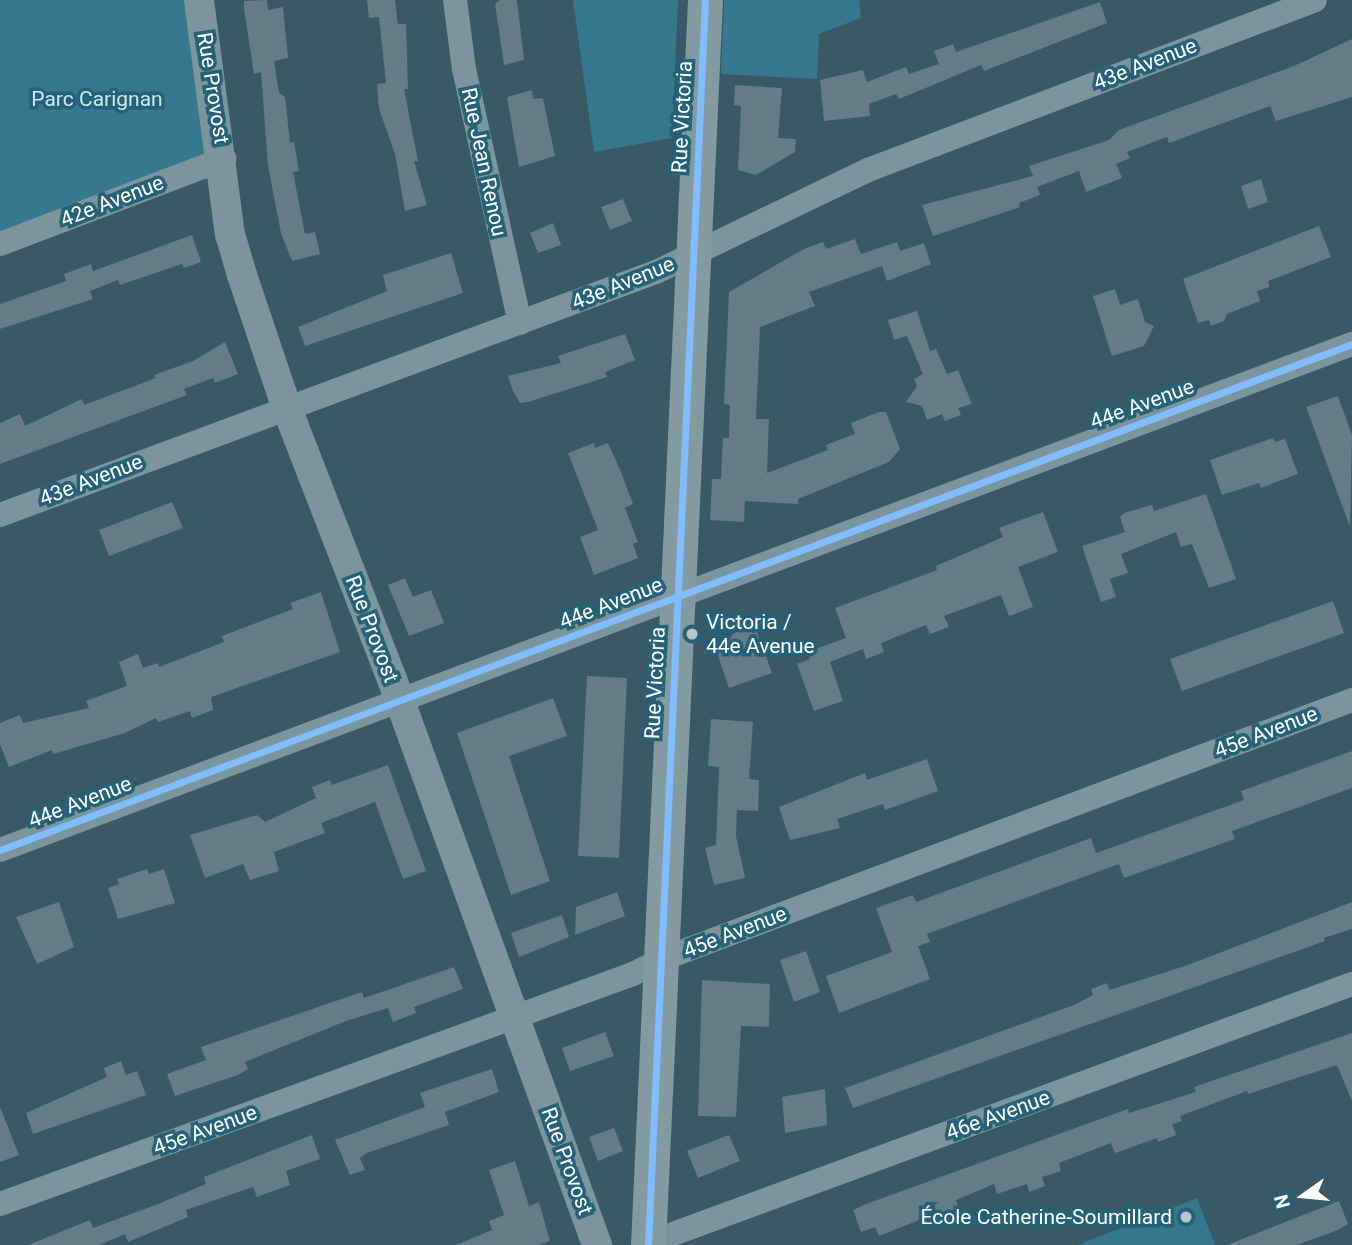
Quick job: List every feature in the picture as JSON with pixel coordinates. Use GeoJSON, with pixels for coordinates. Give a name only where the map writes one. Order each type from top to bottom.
{"type":"FeatureCollection","features":[{"type":"Feature","properties":{"kind":"main road","name":"Rue Victoria"},"geometry":{"type":"LineString","coordinates":[[646,1244],[705,0]]}},
{"type":"Feature","properties":{"kind":"street","name":"Rue Provost"},"geometry":{"type":"LineString","coordinates":[[199,0],[224,159],[230,234],[286,405],[400,700],[597,1245]]}},
{"type":"Feature","properties":{"kind":"street","name":"Rue Jean Renou"},"geometry":{"type":"LineString","coordinates":[[455,0],[464,69],[520,323]]}},
{"type":"Feature","properties":{"kind":"street","name":"43e Avenue"},"geometry":{"type":"LineString","coordinates":[[0,515],[286,405],[520,323],[693,255],[868,170],[1315,0]]}},
{"type":"Feature","properties":{"kind":"street","name":"42e Avenue"},"geometry":{"type":"LineString","coordinates":[[0,244],[224,159]]}},
{"type":"Feature","properties":{"kind":"street","name":"44e Avenue"},"geometry":{"type":"LineString","coordinates":[[0,850],[1352,344]]}},
{"type":"Feature","properties":{"kind":"street","name":"45e Avenue"},"geometry":{"type":"LineString","coordinates":[[0,1205],[515,1017],[1352,700]]}},
{"type":"Feature","properties":{"kind":"street","name":"46e Avenue"},"geometry":{"type":"LineString","coordinates":[[646,1244],[1352,984]]}},
{"type":"Feature","properties":{"kind":"green space","name":"Parc Carignan"},"geometry":{"type":"Polygon","coordinates":[[[0,0],[187,0],[219,157],[0,242],[0,0]]]}},
{"type":"Feature","properties":{"kind":"green space"},"geometry":{"type":"Polygon","coordinates":[[[573,0],[678,0],[672,138],[594,152],[573,0]]]}},
{"type":"Feature","properties":{"kind":"green space"},"geometry":{"type":"Polygon","coordinates":[[[724,0],[859,0],[861,18],[819,34],[817,79],[721,74],[724,0]]]}},
{"type":"Feature","properties":{"kind":"green space","name":"École Catherine-Soumillard"},"geometry":{"type":"Polygon","coordinates":[[[1197,1198],[1215,1245],[1078,1245],[1197,1198]]]}},
{"type":"Feature","properties":{"kind":"building"},"geometry":{"type":"Polygon","coordinates":[[[267,0],[268,10],[283,7],[288,58],[274,61],[279,93],[285,97],[290,143],[294,142],[299,171],[293,172],[305,234],[315,232],[320,254],[292,261],[281,233],[268,166],[261,72],[254,74],[244,9],[244,1],[267,0]]]}},
{"type":"Feature","properties":{"kind":"building"},"geometry":{"type":"Polygon","coordinates":[[[367,0],[395,0],[398,24],[406,24],[408,89],[404,89],[418,161],[414,161],[427,205],[405,211],[395,154],[379,109],[377,84],[386,83],[379,17],[369,18],[367,0]]]}},
{"type":"Feature","properties":{"kind":"building"},"geometry":{"type":"Polygon","coordinates":[[[500,0],[517,0],[524,60],[504,65],[495,4],[500,0]]]}},
{"type":"Feature","properties":{"kind":"building"},"geometry":{"type":"Polygon","coordinates":[[[1100,2],[1107,23],[984,71],[981,65],[899,99],[896,94],[869,104],[870,116],[824,121],[820,80],[863,70],[867,82],[906,67],[909,74],[939,64],[934,51],[953,44],[956,52],[1100,2]]]}},
{"type":"Feature","properties":{"kind":"building"},"geometry":{"type":"Polygon","coordinates":[[[1352,39],[1352,97],[1276,121],[1270,106],[1169,143],[1167,137],[1127,152],[1130,158],[1116,164],[1122,178],[1086,192],[1079,171],[1037,187],[1040,195],[1019,203],[1020,207],[933,236],[922,205],[1033,176],[1029,166],[1109,140],[1119,130],[1294,66],[1352,39]]]}},
{"type":"Feature","properties":{"kind":"building"},"geometry":{"type":"Polygon","coordinates":[[[735,85],[782,88],[778,138],[796,139],[795,152],[756,175],[738,170],[741,106],[734,105],[735,85]]]}},
{"type":"Feature","properties":{"kind":"building"},"geometry":{"type":"Polygon","coordinates":[[[532,90],[533,99],[543,98],[555,156],[519,167],[507,97],[532,90]]]}},
{"type":"Feature","properties":{"kind":"building"},"geometry":{"type":"Polygon","coordinates":[[[1261,179],[1268,202],[1248,209],[1241,186],[1261,179]]]}},
{"type":"Feature","properties":{"kind":"building"},"geometry":{"type":"Polygon","coordinates":[[[623,199],[632,221],[610,230],[601,207],[623,199]]]}},
{"type":"Feature","properties":{"kind":"building"},"geometry":{"type":"Polygon","coordinates":[[[553,223],[561,245],[538,253],[530,233],[553,223]]]}},
{"type":"Feature","properties":{"kind":"building"},"geometry":{"type":"Polygon","coordinates":[[[1319,226],[1331,257],[1268,281],[1270,287],[1257,291],[1260,301],[1227,314],[1224,321],[1211,326],[1209,320],[1198,323],[1183,279],[1319,226]]]}},
{"type":"Feature","properties":{"kind":"building"},"geometry":{"type":"Polygon","coordinates":[[[192,235],[201,262],[184,268],[182,264],[120,285],[118,280],[90,291],[93,299],[0,329],[0,304],[66,281],[64,274],[91,264],[93,271],[192,235]]]}},
{"type":"Feature","properties":{"kind":"building"},"geometry":{"type":"Polygon","coordinates":[[[855,239],[861,254],[897,242],[900,251],[924,243],[931,264],[887,281],[882,266],[809,292],[815,306],[760,327],[756,419],[769,419],[767,473],[828,450],[826,445],[855,434],[851,423],[879,412],[886,412],[900,449],[889,462],[798,499],[798,504],[745,501],[744,522],[710,520],[712,479],[721,479],[723,438],[729,438],[730,405],[724,404],[729,292],[804,249],[823,242],[826,249],[855,239]]]}},
{"type":"Feature","properties":{"kind":"building"},"geometry":{"type":"Polygon","coordinates":[[[451,253],[463,293],[305,346],[298,327],[387,291],[383,275],[451,253]]]}},
{"type":"Feature","properties":{"kind":"building"},"geometry":{"type":"Polygon","coordinates":[[[1115,289],[1120,305],[1138,299],[1145,322],[1154,326],[1144,346],[1112,356],[1093,296],[1115,289]]]}},
{"type":"Feature","properties":{"kind":"building"},"geometry":{"type":"Polygon","coordinates":[[[917,311],[930,351],[936,349],[947,374],[958,370],[972,404],[958,408],[961,415],[945,421],[942,414],[927,420],[922,406],[906,402],[917,386],[914,379],[923,374],[907,336],[894,340],[888,320],[917,311]]]}},
{"type":"Feature","properties":{"kind":"building"},"geometry":{"type":"Polygon","coordinates":[[[625,334],[635,360],[605,372],[607,377],[528,402],[520,403],[513,391],[508,376],[561,363],[558,356],[625,334]]]}},
{"type":"Feature","properties":{"kind":"building"},"geometry":{"type":"Polygon","coordinates":[[[225,342],[238,374],[215,383],[213,378],[184,389],[187,395],[0,464],[0,423],[20,414],[25,426],[82,399],[84,405],[156,378],[154,375],[193,361],[225,342]]]}},
{"type":"Feature","properties":{"kind":"building"},"geometry":{"type":"Polygon","coordinates":[[[1338,396],[1352,435],[1350,527],[1306,407],[1338,396]]]}},
{"type":"Feature","properties":{"kind":"building"},"geometry":{"type":"Polygon","coordinates":[[[1273,438],[1275,442],[1285,439],[1298,474],[1261,488],[1259,483],[1222,495],[1210,460],[1273,438]]]}},
{"type":"Feature","properties":{"kind":"building"},"geometry":{"type":"Polygon","coordinates":[[[594,443],[595,448],[608,443],[621,472],[633,504],[625,508],[638,542],[633,544],[638,558],[594,575],[580,537],[598,530],[568,453],[594,443]]]}},
{"type":"Feature","properties":{"kind":"building"},"geometry":{"type":"Polygon","coordinates":[[[1206,494],[1236,579],[1209,588],[1192,544],[1181,547],[1176,532],[1121,554],[1128,573],[1110,579],[1116,597],[1101,602],[1082,546],[1125,532],[1120,517],[1124,513],[1152,505],[1154,511],[1206,494]]]}},
{"type":"Feature","properties":{"kind":"building"},"geometry":{"type":"Polygon","coordinates":[[[172,502],[183,528],[109,556],[99,530],[172,502]]]}},
{"type":"Feature","properties":{"kind":"building"},"geometry":{"type":"Polygon","coordinates":[[[1043,512],[1058,552],[1018,567],[1033,607],[1009,616],[1001,595],[944,616],[949,627],[930,634],[926,625],[881,643],[884,652],[866,659],[863,649],[830,662],[843,701],[814,711],[797,664],[810,659],[807,652],[846,638],[835,608],[937,570],[936,566],[1003,537],[999,528],[1043,512]]]}},
{"type":"Feature","properties":{"kind":"building"},"geometry":{"type":"Polygon","coordinates":[[[405,578],[413,597],[431,590],[444,623],[409,636],[388,585],[405,578]]]}},
{"type":"Feature","properties":{"kind":"building"},"geometry":{"type":"Polygon","coordinates":[[[321,592],[340,652],[211,697],[213,710],[192,718],[190,711],[158,722],[156,718],[125,733],[53,754],[52,750],[9,767],[0,744],[0,723],[20,715],[23,723],[89,708],[86,701],[127,686],[119,662],[138,654],[143,668],[158,663],[159,667],[224,642],[222,636],[293,609],[290,603],[321,592]]]}},
{"type":"Feature","properties":{"kind":"building"},"geometry":{"type":"Polygon","coordinates":[[[1333,601],[1344,633],[1182,691],[1170,659],[1333,601]]]}},
{"type":"Feature","properties":{"kind":"building"},"geometry":{"type":"Polygon","coordinates":[[[754,623],[772,673],[729,688],[714,644],[754,623]]]}},
{"type":"Feature","properties":{"kind":"building"},"geometry":{"type":"Polygon","coordinates":[[[587,676],[627,678],[619,858],[578,856],[587,676]]]}},
{"type":"Feature","properties":{"kind":"building"},"geometry":{"type":"Polygon","coordinates":[[[553,698],[567,736],[509,756],[550,881],[511,895],[457,733],[553,698]]]}},
{"type":"Feature","properties":{"kind":"building"},"geometry":{"type":"Polygon","coordinates":[[[711,719],[753,722],[749,779],[759,780],[758,811],[737,810],[736,836],[745,878],[714,885],[705,848],[716,845],[719,767],[708,766],[711,719]]]}},
{"type":"Feature","properties":{"kind":"building"},"geometry":{"type":"Polygon","coordinates":[[[1352,751],[1352,788],[1232,831],[1235,839],[1124,878],[1119,864],[927,934],[930,942],[918,946],[930,979],[839,1013],[826,976],[892,952],[876,908],[913,895],[916,902],[1091,838],[1096,853],[1244,800],[1241,791],[1352,751]]]}},
{"type":"Feature","properties":{"kind":"building"},"geometry":{"type":"Polygon","coordinates":[[[927,759],[938,791],[885,810],[883,804],[837,819],[840,828],[790,840],[779,807],[865,773],[867,780],[927,759]]]}},
{"type":"Feature","properties":{"kind":"building"},"geometry":{"type":"Polygon","coordinates":[[[388,765],[426,871],[403,879],[375,802],[321,823],[325,833],[274,852],[279,871],[250,880],[243,864],[205,878],[190,835],[257,815],[265,822],[316,798],[312,787],[330,780],[332,785],[388,765]]]}},
{"type":"Feature","properties":{"kind":"building"},"geometry":{"type":"Polygon","coordinates":[[[147,869],[149,874],[164,869],[175,903],[118,919],[108,888],[119,884],[117,879],[147,869]]]}},
{"type":"Feature","properties":{"kind":"building"},"geometry":{"type":"Polygon","coordinates":[[[617,892],[625,916],[575,935],[576,907],[617,892]]]}},
{"type":"Feature","properties":{"kind":"building"},"geometry":{"type":"Polygon","coordinates":[[[59,902],[74,947],[37,964],[16,917],[59,902]]]}},
{"type":"Feature","properties":{"kind":"building"},"geometry":{"type":"Polygon","coordinates":[[[1352,902],[1352,929],[1324,938],[1325,941],[853,1108],[845,1088],[1074,1005],[1093,995],[1091,989],[1107,983],[1109,990],[1185,966],[1352,902]]]}},
{"type":"Feature","properties":{"kind":"building"},"geometry":{"type":"Polygon","coordinates":[[[562,915],[569,937],[519,957],[511,933],[562,915]]]}},
{"type":"Feature","properties":{"kind":"building"},"geometry":{"type":"Polygon","coordinates":[[[806,951],[820,992],[794,1002],[780,960],[806,951]]]}},
{"type":"Feature","properties":{"kind":"building"},"geometry":{"type":"Polygon","coordinates":[[[454,967],[463,989],[414,1007],[416,1013],[393,1022],[388,1008],[346,1021],[245,1062],[248,1069],[238,1075],[175,1096],[167,1074],[206,1060],[201,1047],[362,992],[364,998],[454,967]]]}},
{"type":"Feature","properties":{"kind":"building"},"geometry":{"type":"Polygon","coordinates":[[[702,980],[770,984],[769,1027],[741,1026],[736,1117],[698,1116],[702,980]]]}},
{"type":"Feature","properties":{"kind":"building"},"geometry":{"type":"Polygon","coordinates":[[[605,1032],[614,1056],[570,1071],[562,1048],[605,1032]]]}},
{"type":"Feature","properties":{"kind":"building"},"geometry":{"type":"Polygon","coordinates":[[[1352,1033],[1352,1101],[1337,1065],[1248,1094],[1247,1091],[1180,1116],[1182,1121],[1172,1124],[1176,1135],[1158,1142],[1157,1138],[1115,1153],[1111,1143],[1059,1163],[1061,1171],[1042,1177],[1045,1186],[1029,1192],[1027,1184],[997,1194],[994,1184],[956,1200],[960,1212],[944,1218],[942,1211],[879,1236],[875,1227],[861,1232],[853,1210],[866,1204],[1128,1109],[1129,1113],[1196,1092],[1194,1087],[1352,1033]]]}},
{"type":"Feature","properties":{"kind":"building"},"geometry":{"type":"Polygon","coordinates":[[[121,1061],[126,1075],[137,1071],[146,1095],[33,1134],[26,1113],[107,1077],[104,1068],[121,1061]]]}},
{"type":"Feature","properties":{"kind":"building"},"geometry":{"type":"Polygon","coordinates":[[[492,1069],[499,1092],[445,1112],[449,1125],[367,1153],[360,1158],[365,1170],[350,1175],[335,1140],[425,1107],[420,1093],[492,1069]]]}},
{"type":"Feature","properties":{"kind":"building"},"geometry":{"type":"Polygon","coordinates":[[[825,1089],[827,1125],[785,1133],[782,1097],[825,1089]]]}},
{"type":"Feature","properties":{"kind":"building"},"geometry":{"type":"Polygon","coordinates":[[[0,1107],[19,1155],[0,1162],[0,1107]]]}},
{"type":"Feature","properties":{"kind":"building"},"geometry":{"type":"Polygon","coordinates":[[[614,1128],[623,1151],[598,1161],[589,1137],[614,1128]]]}},
{"type":"Feature","properties":{"kind":"building"},"geometry":{"type":"Polygon","coordinates":[[[312,1135],[320,1159],[286,1171],[290,1185],[257,1197],[253,1187],[186,1210],[188,1217],[128,1242],[125,1234],[99,1245],[28,1245],[90,1220],[93,1228],[158,1204],[206,1184],[204,1177],[312,1135]]]}},
{"type":"Feature","properties":{"kind":"building"},"geometry":{"type":"Polygon","coordinates":[[[729,1135],[740,1161],[698,1178],[687,1151],[729,1135]]]}},
{"type":"Feature","properties":{"kind":"building"},"geometry":{"type":"Polygon","coordinates":[[[515,1161],[529,1206],[539,1202],[550,1241],[538,1245],[456,1245],[492,1230],[489,1221],[504,1215],[489,1170],[515,1161]]]}},
{"type":"Feature","properties":{"kind":"building"},"geometry":{"type":"Polygon","coordinates":[[[1339,1201],[1348,1224],[1338,1230],[1297,1245],[1227,1245],[1339,1201]]]}},
{"type":"Feature","properties":{"kind":"cycle path"},"geometry":{"type":"LineString","coordinates":[[648,1245],[705,0]]}},
{"type":"Feature","properties":{"kind":"cycle path"},"geometry":{"type":"LineString","coordinates":[[0,850],[1352,344]]}},
{"type":"Feature","properties":{"kind":"place","name":"Victoria / 44e Avenue"},"geometry":{"type":"Point","coordinates":[692,634]}},
{"type":"Feature","properties":{"kind":"place","name":"École Catherine-Soumillard"},"geometry":{"type":"Point","coordinates":[1186,1217]}}]}
